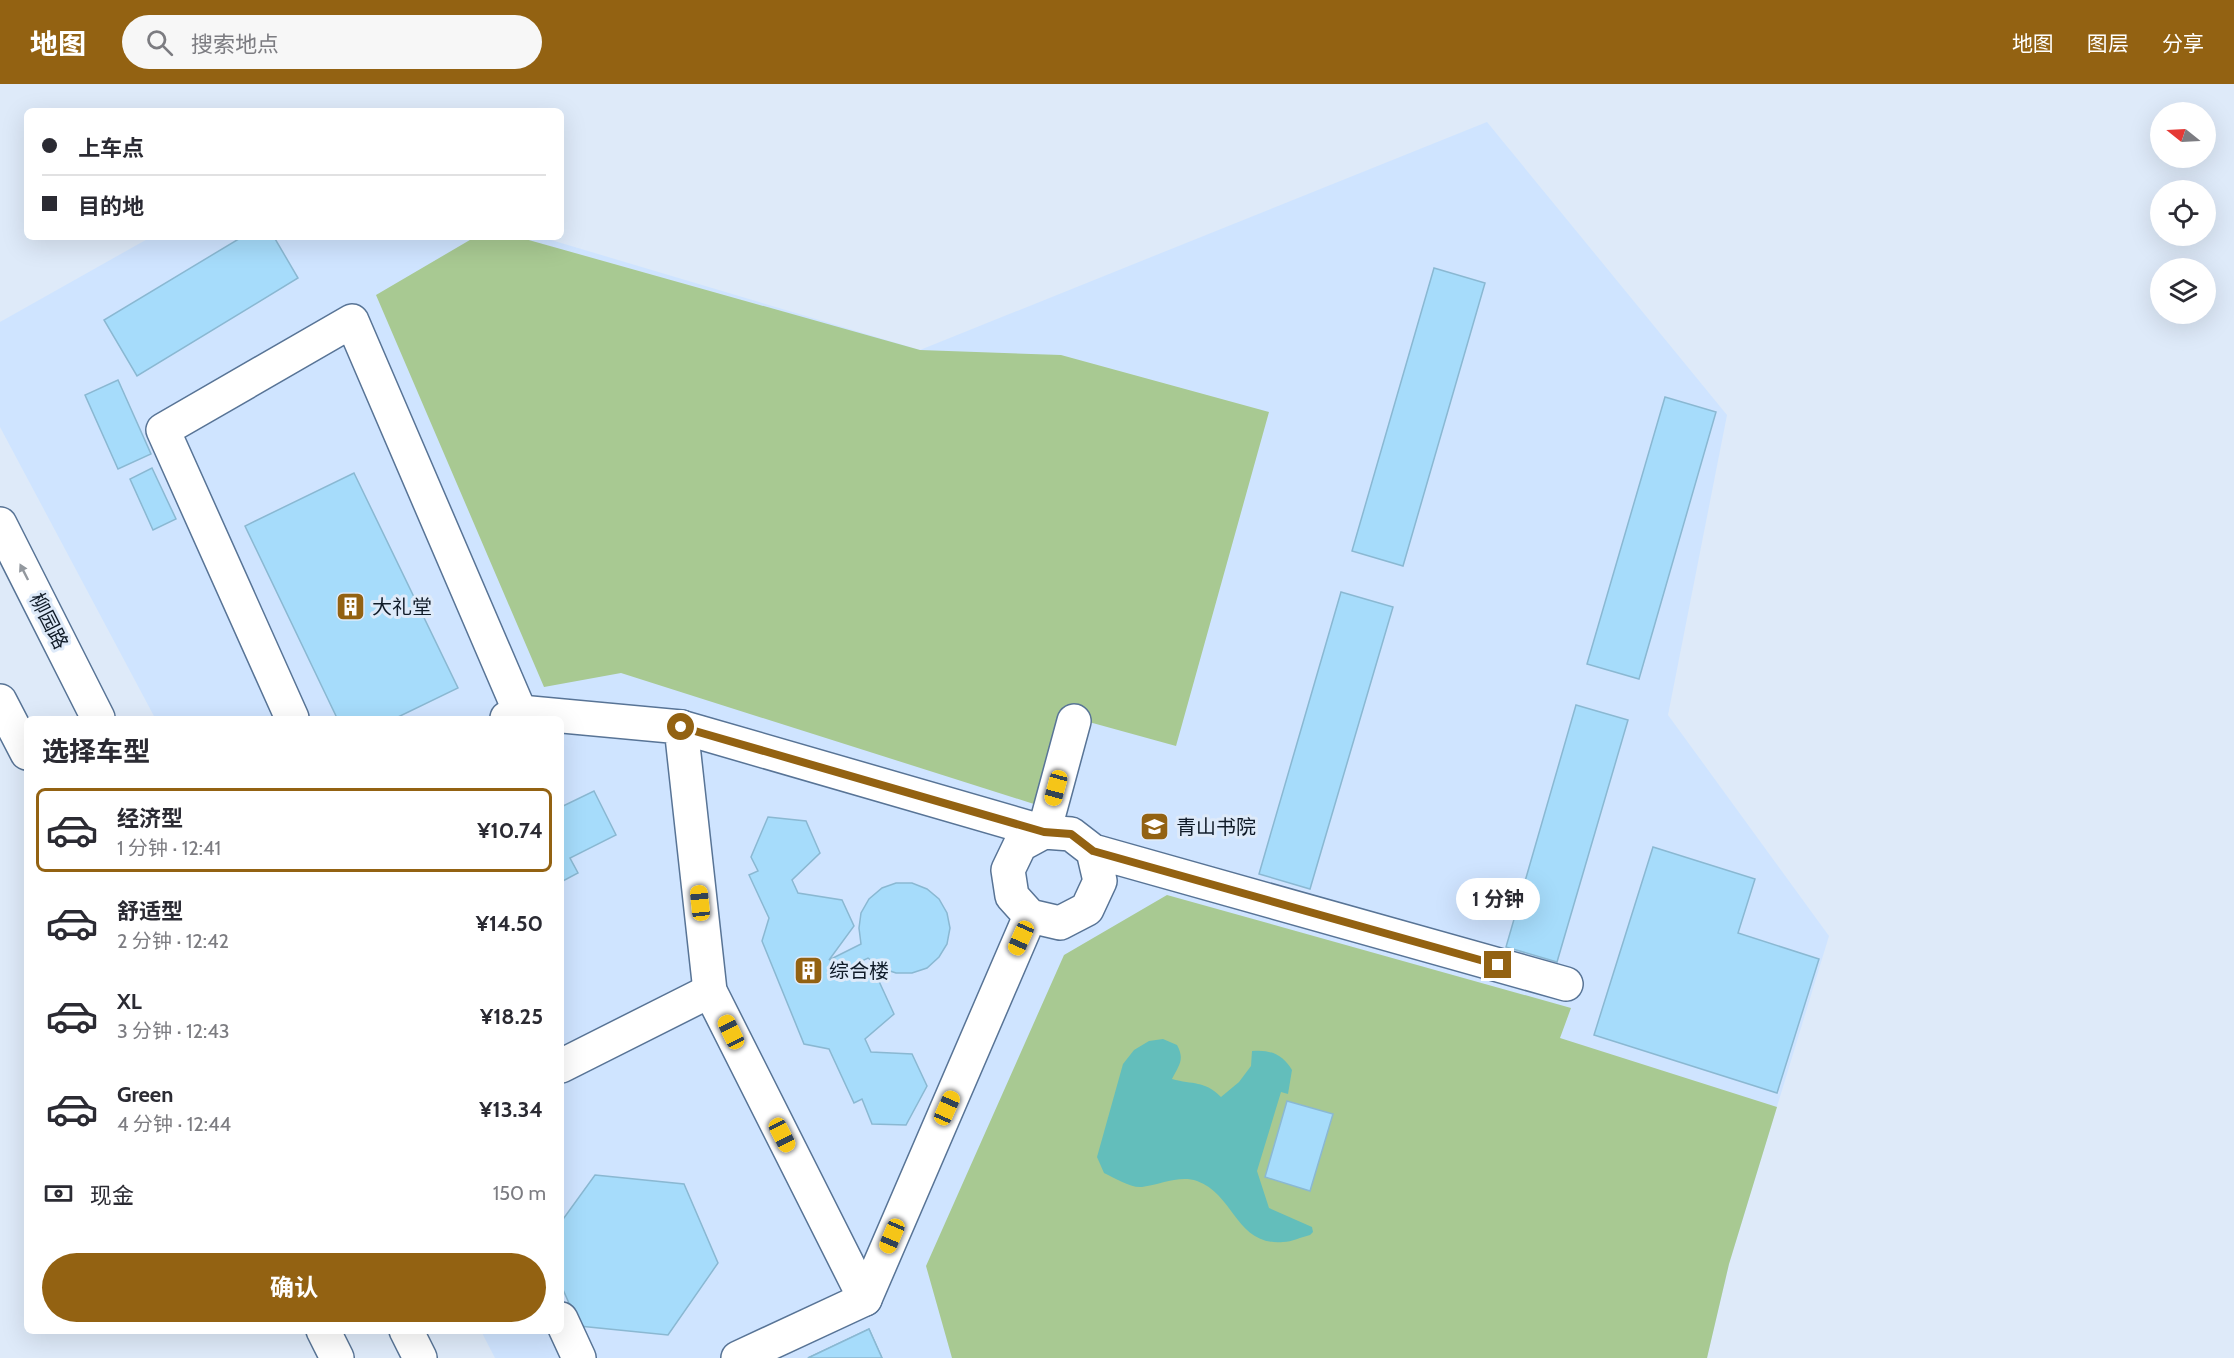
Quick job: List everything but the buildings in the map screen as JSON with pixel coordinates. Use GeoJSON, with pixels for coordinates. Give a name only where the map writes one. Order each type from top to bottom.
{"type":"FeatureCollection","features":[{"type":"Feature","properties":{"kind":"main road"},"geometry":{"type":"LineString","coordinates":[[291,716],[163,430],[352,321],[514,715]]}},
{"type":"Feature","properties":{"kind":"main road","name":"柳园路"},"geometry":{"type":"LineString","coordinates":[[0,524],[97,716]]}},
{"type":"Feature","properties":{"kind":"main road"},"geometry":{"type":"LineString","coordinates":[[0,701],[24,747]]}},
{"type":"Feature","properties":{"kind":"main road"},"geometry":{"type":"LineString","coordinates":[[564,719],[681,727],[1044,832],[1071,834],[1093,851],[1566,984]]}},
{"type":"Feature","properties":{"kind":"main road"},"geometry":{"type":"LineString","coordinates":[[1074,721],[1044,832],[1020,845],[1008,870],[1012,897],[1030,916],[1060,923],[1087,909],[1100,881],[1093,851]]}},
{"type":"Feature","properties":{"kind":"main road"},"geometry":{"type":"LineString","coordinates":[[681,727],[710,991],[865,1299]]}},
{"type":"Feature","properties":{"kind":"main road"},"geometry":{"type":"LineString","coordinates":[[738,1358],[865,1299],[1030,916]]}},
{"type":"Feature","properties":{"kind":"main road"},"geometry":{"type":"LineString","coordinates":[[564,1064],[710,991]]}},
{"type":"Feature","properties":{"kind":"main road"},"geometry":{"type":"LineString","coordinates":[[564,1326],[579,1358]]}},
{"type":"Feature","properties":{"kind":"main road"},"geometry":{"type":"LineString","coordinates":[[325,1334],[337,1358]]}},
{"type":"Feature","properties":{"kind":"main road"},"geometry":{"type":"LineString","coordinates":[[408,1334],[420,1358]]}},
{"type":"Feature","properties":{"kind":"shaded area","name":"青山书院"},"geometry":{"type":"Polygon","coordinates":[[[1487,122],[1727,415],[1668,715],[1829,936],[1729,1264],[1707,1358],[495,1358],[483,1334],[564,1334],[564,716],[154,716],[0,427],[0,322],[146,240],[551,240],[920,350],[1487,122]]]}},
{"type":"Feature","properties":{"kind":"shaded area"},"geometry":{"type":"Polygon","coordinates":[[[470,240],[529,240],[920,350],[1061,355],[1269,412],[1176,746],[1060,714],[1037,805],[621,673],[544,687],[376,295],[470,240]]]}},
{"type":"Feature","properties":{"kind":"shaded area"},"geometry":{"type":"Polygon","coordinates":[[[1167,895],[1571,1008],[1560,1038],[1777,1107],[1729,1264],[1707,1358],[952,1358],[926,1266],[1064,955],[1167,895]]]}},
{"type":"Feature","properties":{"kind":"shaded area"},"geometry":{"type":"Polygon","coordinates":[[[1163,1039],[1177,1045],[1181,1055],[1172,1079],[1204,1085],[1221,1097],[1239,1082],[1251,1066],[1252,1051],[1275,1054],[1292,1070],[1288,1094],[1281,1092],[1257,1171],[1269,1208],[1312,1227],[1313,1232],[1310,1235],[1283,1242],[1267,1241],[1255,1236],[1245,1228],[1220,1197],[1197,1181],[1183,1179],[1137,1187],[1104,1173],[1097,1157],[1123,1064],[1134,1050],[1149,1041],[1163,1039]]]}},
{"type":"Feature","properties":{"kind":"place","name":"大礼堂"},"geometry":{"type":"Point","coordinates":[351,607]}},
{"type":"Feature","properties":{"kind":"place","name":"青山书院"},"geometry":{"type":"Point","coordinates":[1155,827]}},
{"type":"Feature","properties":{"kind":"place","name":"综合楼"},"geometry":{"type":"Point","coordinates":[808,971]}},
{"type":"Feature","properties":{"kind":"route"},"geometry":{"type":"LineString","coordinates":[[681,727],[1044,832],[1071,834],[1093,851],[1498,965]]}}]}
